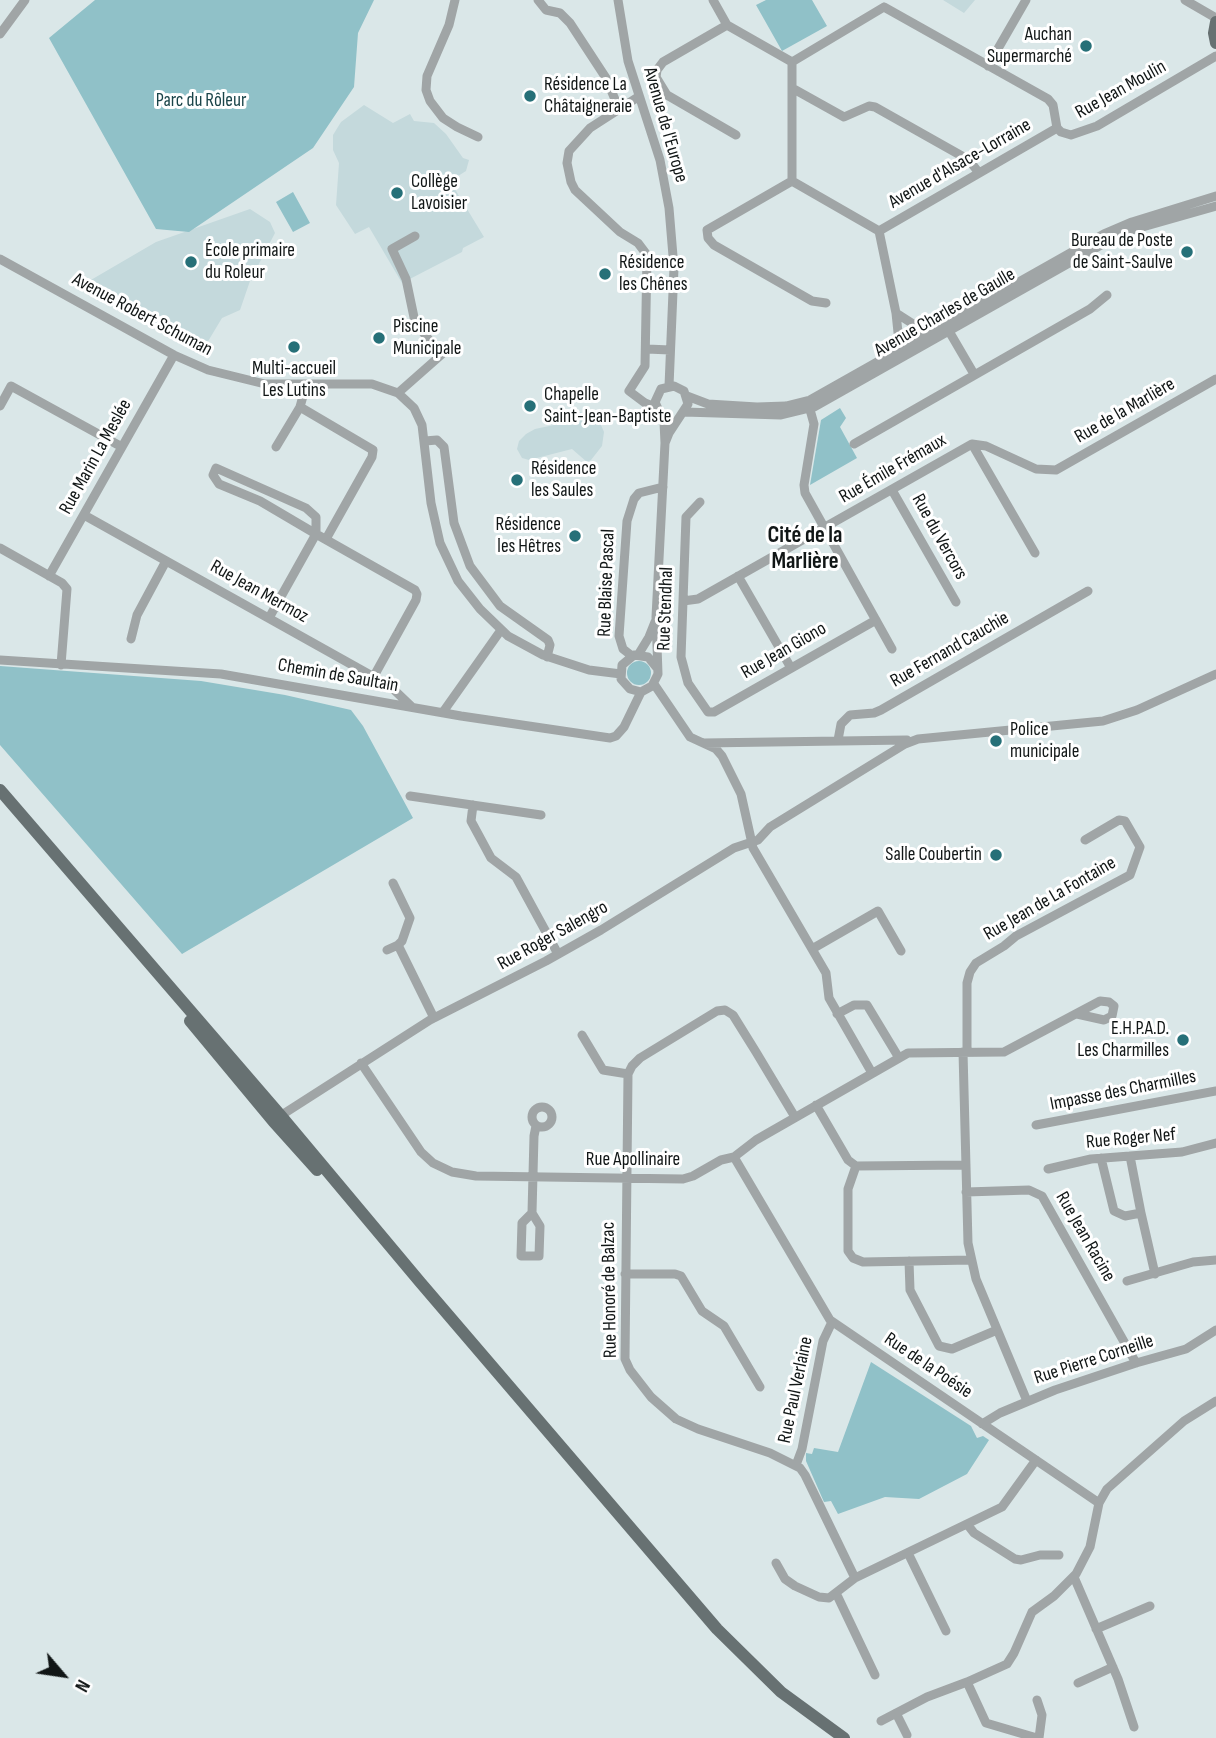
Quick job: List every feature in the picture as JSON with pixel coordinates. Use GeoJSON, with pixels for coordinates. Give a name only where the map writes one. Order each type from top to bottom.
{"type":"FeatureCollection","features":[{"type":"Feature","properties":{"kind":"main road"},"geometry":{"type":"LineString","coordinates":[[1215,42],[1216,20]]}},
{"type":"Feature","properties":{"kind":"main road"},"geometry":{"type":"LineString","coordinates":[[0,790],[277,1118],[734,1647],[781,1692],[844,1738]]}},
{"type":"Feature","properties":{"kind":"street"},"geometry":{"type":"LineString","coordinates":[[0,34],[25,0]]}},
{"type":"Feature","properties":{"kind":"street"},"geometry":{"type":"LineString","coordinates":[[455,0],[449,25],[427,76],[426,90],[443,118],[478,137]]}},
{"type":"Feature","properties":{"kind":"street"},"geometry":{"type":"LineString","coordinates":[[538,0],[544,9],[559,13],[570,23],[602,72],[619,109]]}},
{"type":"Feature","properties":{"kind":"street","name":"Avenue de l'Europe"},"geometry":{"type":"LineString","coordinates":[[618,0],[622,36],[638,97],[662,169],[673,238],[668,386]]}},
{"type":"Feature","properties":{"kind":"street"},"geometry":{"type":"LineString","coordinates":[[713,0],[727,25],[792,62],[792,181],[707,230],[708,238],[713,245],[812,301],[826,303]]}},
{"type":"Feature","properties":{"kind":"street"},"geometry":{"type":"LineString","coordinates":[[988,66],[1026,0]]}},
{"type":"Feature","properties":{"kind":"street"},"geometry":{"type":"LineString","coordinates":[[1185,0],[1216,20]]}},
{"type":"Feature","properties":{"kind":"street","name":"Avenue d'Alsace-Lorraine"},"geometry":{"type":"LineString","coordinates":[[792,62],[884,4],[1051,101],[1057,128],[879,231],[792,181]]}},
{"type":"Feature","properties":{"kind":"street"},"geometry":{"type":"LineString","coordinates":[[727,25],[663,62],[656,77],[667,95],[736,135]]}},
{"type":"Feature","properties":{"kind":"street"},"geometry":{"type":"LineString","coordinates":[[1201,65],[1215,42]]}},
{"type":"Feature","properties":{"kind":"street","name":"Rue Jean Moulin"},"geometry":{"type":"LineString","coordinates":[[1057,128],[1071,135],[1097,126],[1216,56]]}},
{"type":"Feature","properties":{"kind":"street"},"geometry":{"type":"LineString","coordinates":[[792,88],[844,117],[873,106],[967,158],[979,173]]}},
{"type":"Feature","properties":{"kind":"street"},"geometry":{"type":"LineString","coordinates":[[638,97],[595,125],[571,147],[567,168],[577,192],[620,232],[638,243],[646,252],[649,262],[644,369],[629,391],[671,418],[682,414]]}},
{"type":"Feature","properties":{"kind":"street","name":"Avenue Charles de Gaulle"},"geometry":{"type":"LineString","coordinates":[[947,328],[1110,231],[1216,197]]}},
{"type":"Feature","properties":{"kind":"street","name":"Avenue Charles de Gaulle"},"geometry":{"type":"LineString","coordinates":[[682,414],[780,415],[809,405],[1113,238],[1216,206]]}},
{"type":"Feature","properties":{"kind":"street"},"geometry":{"type":"LineString","coordinates":[[879,231],[903,353]]}},
{"type":"Feature","properties":{"kind":"street"},"geometry":{"type":"LineString","coordinates":[[415,236],[392,249],[406,279],[415,322],[445,351],[398,393],[417,412],[425,441],[435,526],[450,566],[466,592],[501,630],[525,647],[589,670],[621,674]]}},
{"type":"Feature","properties":{"kind":"street","name":"Avenue Robert Schuman"},"geometry":{"type":"LineString","coordinates":[[0,259],[200,367],[241,380],[265,384],[372,384],[398,393]]}},
{"type":"Feature","properties":{"kind":"street"},"geometry":{"type":"LineString","coordinates":[[854,444],[1090,309],[1107,295]]}},
{"type":"Feature","properties":{"kind":"street"},"geometry":{"type":"LineString","coordinates":[[896,313],[929,338]]}},
{"type":"Feature","properties":{"kind":"street"},"geometry":{"type":"LineString","coordinates":[[947,328],[974,374]]}},
{"type":"Feature","properties":{"kind":"street"},"geometry":{"type":"LineString","coordinates":[[647,349],[670,350]]}},
{"type":"Feature","properties":{"kind":"street","name":"Rue Marin La Meslée"},"geometry":{"type":"LineString","coordinates":[[49,576],[174,355]]}},
{"type":"Feature","properties":{"kind":"street","name":"Rue de la Marlière"},"geometry":{"type":"LineString","coordinates":[[972,444],[986,446],[1033,468],[1051,471],[1216,379]]}},
{"type":"Feature","properties":{"kind":"street"},"geometry":{"type":"LineString","coordinates":[[276,447],[300,407],[302,385]]}},
{"type":"Feature","properties":{"kind":"street"},"geometry":{"type":"LineString","coordinates":[[0,405],[11,386],[122,447]]}},
{"type":"Feature","properties":{"kind":"street"},"geometry":{"type":"LineString","coordinates":[[656,617],[649,637],[635,655],[623,663],[621,674],[628,688],[641,692],[654,684],[658,674],[656,617],[665,443],[664,423],[655,402],[657,394],[668,386],[679,387],[687,396],[688,405],[665,443]]}},
{"type":"Feature","properties":{"kind":"street","name":"Avenue Charles de Gaulle"},"geometry":{"type":"LineString","coordinates":[[687,396],[706,404],[757,407],[809,405]]}},
{"type":"Feature","properties":{"kind":"street"},"geometry":{"type":"LineString","coordinates":[[809,405],[814,424],[804,488],[892,649]]}},
{"type":"Feature","properties":{"kind":"street"},"geometry":{"type":"LineString","coordinates":[[300,407],[373,450],[372,457],[326,539]]}},
{"type":"Feature","properties":{"kind":"street"},"geometry":{"type":"LineString","coordinates":[[425,441],[437,440],[444,447],[453,519],[467,559],[500,606],[548,640],[550,645],[547,657]]}},
{"type":"Feature","properties":{"kind":"street"},"geometry":{"type":"LineString","coordinates":[[972,444],[1035,552]]}},
{"type":"Feature","properties":{"kind":"street","name":"Rue Émile Frémaux"},"geometry":{"type":"LineString","coordinates":[[683,601],[698,599],[972,444]]}},
{"type":"Feature","properties":{"kind":"street"},"geometry":{"type":"LineString","coordinates":[[269,618],[316,534],[316,517],[310,510],[219,468],[214,471],[214,477],[219,484],[260,501],[316,534],[417,592],[416,600],[374,676]]}},
{"type":"Feature","properties":{"kind":"street","name":"Rue Blaise Pascal"},"geometry":{"type":"LineString","coordinates":[[635,655],[623,649],[619,636],[627,521],[639,493],[663,487]]}},
{"type":"Feature","properties":{"kind":"street","name":"Rue du Vercors"},"geometry":{"type":"LineString","coordinates":[[892,490],[956,603]]}},
{"type":"Feature","properties":{"kind":"street","name":"Rue Stendhal"},"geometry":{"type":"LineString","coordinates":[[699,502],[686,517],[681,651],[684,673],[690,687],[710,713]]}},
{"type":"Feature","properties":{"kind":"street","name":"Rue Jean Mermoz"},"geometry":{"type":"LineString","coordinates":[[84,515],[374,676],[397,690],[412,707]]}},
{"type":"Feature","properties":{"kind":"street"},"geometry":{"type":"LineString","coordinates":[[0,548],[64,585],[67,592],[61,665]]}},
{"type":"Feature","properties":{"kind":"street"},"geometry":{"type":"LineString","coordinates":[[450,566],[467,559]]}},
{"type":"Feature","properties":{"kind":"street"},"geometry":{"type":"LineString","coordinates":[[131,639],[137,615],[166,561]]}},
{"type":"Feature","properties":{"kind":"street"},"geometry":{"type":"LineString","coordinates":[[738,576],[791,667]]}},
{"type":"Feature","properties":{"kind":"street","name":"Rue Fernand Cauchie"},"geometry":{"type":"LineString","coordinates":[[838,740],[841,724],[850,715],[881,710],[1088,591]]}},
{"type":"Feature","properties":{"kind":"street","name":"Rue Jean Giono"},"geometry":{"type":"LineString","coordinates":[[710,713],[876,620]]}},
{"type":"Feature","properties":{"kind":"street"},"geometry":{"type":"LineString","coordinates":[[443,712],[501,630]]}},
{"type":"Feature","properties":{"kind":"street"},"geometry":{"type":"LineString","coordinates":[[635,655],[650,658],[657,668]]}},
{"type":"Feature","properties":{"kind":"street","name":"Chemin de Saultain"},"geometry":{"type":"LineString","coordinates":[[0,660],[206,672],[610,738],[616,736],[624,727],[641,692]]}},
{"type":"Feature","properties":{"kind":"street"},"geometry":{"type":"LineString","coordinates":[[702,743],[918,739],[1102,721],[1137,710],[1216,674]]}},
{"type":"Feature","properties":{"kind":"street"},"geometry":{"type":"LineString","coordinates":[[654,684],[687,734],[722,755],[741,794],[751,842],[826,973],[828,995],[872,1073]]}},
{"type":"Feature","properties":{"kind":"street"},"geometry":{"type":"LineString","coordinates":[[759,857],[760,844],[766,830],[884,755],[918,739]]}},
{"type":"Feature","properties":{"kind":"street"},"geometry":{"type":"LineString","coordinates":[[881,740],[885,748],[884,755]]}},
{"type":"Feature","properties":{"kind":"street"},"geometry":{"type":"LineString","coordinates":[[722,755],[724,747],[730,743]]}},
{"type":"Feature","properties":{"kind":"street"},"geometry":{"type":"LineString","coordinates":[[410,796],[541,815]]}},
{"type":"Feature","properties":{"kind":"street"},"geometry":{"type":"LineString","coordinates":[[473,805],[471,821],[491,858],[516,877],[558,954]]}},
{"type":"Feature","properties":{"kind":"street"},"geometry":{"type":"LineString","coordinates":[[747,814],[754,823],[766,830]]}},
{"type":"Feature","properties":{"kind":"street","name":"Rue Jean de La Fontaine"},"geometry":{"type":"LineString","coordinates":[[1027,1401],[971,1260],[966,1192],[967,983],[976,963],[1016,936],[1130,874],[1140,847],[1125,821],[1119,820],[1085,840]]}},
{"type":"Feature","properties":{"kind":"street","name":"Rue Roger Salengro"},"geometry":{"type":"LineString","coordinates":[[277,1118],[434,1018],[558,954],[734,848],[751,842],[766,830]]}},
{"type":"Feature","properties":{"kind":"street"},"geometry":{"type":"LineString","coordinates":[[387,950],[402,940],[410,918],[393,883]]}},
{"type":"Feature","properties":{"kind":"street"},"geometry":{"type":"LineString","coordinates":[[812,949],[878,911],[901,951]]}},
{"type":"Feature","properties":{"kind":"street"},"geometry":{"type":"LineString","coordinates":[[398,945],[434,1018]]}},
{"type":"Feature","properties":{"kind":"street"},"geometry":{"type":"LineString","coordinates":[[837,1014],[854,1005],[867,1005],[899,1058]]}},
{"type":"Feature","properties":{"kind":"street"},"geometry":{"type":"LineString","coordinates":[[582,1035],[603,1070],[628,1074],[640,1058],[718,1011],[726,1010],[733,1015],[795,1118]]}},
{"type":"Feature","properties":{"kind":"street","name":"Rue Apollinaire"},"geometry":{"type":"LineString","coordinates":[[361,1063],[421,1152],[438,1165],[467,1175],[683,1180],[721,1160],[734,1157],[748,1145],[899,1058],[915,1052],[1000,1053],[1011,1050],[1077,1014]]}},
{"type":"Feature","properties":{"kind":"street","name":"Rue Honoré de Balzac"},"geometry":{"type":"LineString","coordinates":[[628,1074],[625,1359],[633,1376],[654,1401],[670,1414],[691,1426],[770,1453],[796,1465]]}},
{"type":"Feature","properties":{"kind":"street","name":"Impasse des Charmilles"},"geometry":{"type":"LineString","coordinates":[[1036,1125],[1216,1091]]}},
{"type":"Feature","properties":{"kind":"street"},"geometry":{"type":"LineString","coordinates":[[816,1105],[846,1157],[856,1166],[966,1165]]}},
{"type":"Feature","properties":{"kind":"street"},"geometry":{"type":"LineString","coordinates":[[532,1213],[522,1223],[521,1256],[540,1256],[540,1223],[532,1213],[536,1126]]}},
{"type":"Feature","properties":{"kind":"street","name":"Rue Roger Nef"},"geometry":{"type":"LineString","coordinates":[[1048,1169],[1101,1158],[1182,1152],[1216,1143]]}},
{"type":"Feature","properties":{"kind":"street"},"geometry":{"type":"LineString","coordinates":[[1130,1156],[1154,1274]]}},
{"type":"Feature","properties":{"kind":"street","name":"Rue de la Poésie"},"geometry":{"type":"LineString","coordinates":[[734,1157],[832,1322],[1098,1503]]}},
{"type":"Feature","properties":{"kind":"street"},"geometry":{"type":"LineString","coordinates":[[1101,1158],[1114,1211],[1125,1216],[1141,1213]]}},
{"type":"Feature","properties":{"kind":"street"},"geometry":{"type":"LineString","coordinates":[[856,1166],[848,1189],[849,1253],[860,1261],[971,1260]]}},
{"type":"Feature","properties":{"kind":"street","name":"Rue Jean Racine"},"geometry":{"type":"LineString","coordinates":[[966,1192],[1029,1190],[1042,1196],[1136,1363]]}},
{"type":"Feature","properties":{"kind":"street"},"geometry":{"type":"LineString","coordinates":[[1127,1280],[1194,1262],[1216,1259]]}},
{"type":"Feature","properties":{"kind":"street"},"geometry":{"type":"LineString","coordinates":[[909,1261],[910,1290],[939,1346],[952,1349],[997,1330]]}},
{"type":"Feature","properties":{"kind":"street"},"geometry":{"type":"LineString","coordinates":[[625,1274],[681,1276],[702,1311],[724,1326],[760,1387]]}},
{"type":"Feature","properties":{"kind":"street","name":"Rue Paul Verlaine"},"geometry":{"type":"LineString","coordinates":[[796,1465],[802,1452],[822,1341],[832,1322]]}},
{"type":"Feature","properties":{"kind":"street","name":"Rue Pierre Corneille"},"geometry":{"type":"LineString","coordinates":[[982,1424],[1027,1401],[1136,1363],[1186,1349],[1216,1330]]}},
{"type":"Feature","properties":{"kind":"street"},"geometry":{"type":"LineString","coordinates":[[881,1721],[931,1695],[1007,1664],[1032,1612],[1074,1577],[1090,1547],[1098,1503],[1110,1486],[1180,1424],[1216,1401]]}},
{"type":"Feature","properties":{"kind":"street"},"geometry":{"type":"LineString","coordinates":[[776,1563],[785,1578],[799,1589],[829,1598],[855,1578],[1004,1505],[1036,1461]]}},
{"type":"Feature","properties":{"kind":"street"},"geometry":{"type":"LineString","coordinates":[[796,1465],[805,1475],[855,1578]]}},
{"type":"Feature","properties":{"kind":"street"},"geometry":{"type":"LineString","coordinates":[[967,1524],[974,1533],[1015,1559],[1059,1555]]}},
{"type":"Feature","properties":{"kind":"street"},"geometry":{"type":"LineString","coordinates":[[908,1553],[946,1631]]}},
{"type":"Feature","properties":{"kind":"street"},"geometry":{"type":"LineString","coordinates":[[1074,1577],[1113,1667],[1134,1727]]}},
{"type":"Feature","properties":{"kind":"street"},"geometry":{"type":"LineString","coordinates":[[836,1593],[875,1675]]}},
{"type":"Feature","properties":{"kind":"street"},"geometry":{"type":"LineString","coordinates":[[1097,1629],[1150,1606]]}},
{"type":"Feature","properties":{"kind":"street"},"geometry":{"type":"LineString","coordinates":[[1078,1683],[1113,1667]]}},
{"type":"Feature","properties":{"kind":"street"},"geometry":{"type":"LineString","coordinates":[[967,1682],[986,1723],[1038,1738],[1042,1715],[1037,1700]]}},
{"type":"Feature","properties":{"kind":"street"},"geometry":{"type":"LineString","coordinates":[[896,1713],[907,1735]]}},
{"type":"Feature","properties":{"kind":"shaded area"},"geometry":{"type":"Polygon","coordinates":[[[943,0],[975,0],[964,13],[943,0]]]}},
{"type":"Feature","properties":{"kind":"shaded area","name":"Collège Lavoisier"},"geometry":{"type":"Polygon","coordinates":[[[364,105],[393,123],[410,114],[414,121],[434,123],[446,134],[463,158],[469,160],[466,171],[450,181],[484,237],[463,248],[462,252],[402,283],[369,227],[355,234],[336,205],[339,163],[333,150],[333,135],[341,122],[364,105]]]}},
{"type":"Feature","properties":{"kind":"shaded area","name":"École primaire du Roleur"},"geometry":{"type":"Polygon","coordinates":[[[250,209],[270,222],[275,233],[250,281],[240,310],[222,318],[204,348],[84,284],[156,242],[250,209]]]}},
{"type":"Feature","properties":{"kind":"shaded area"},"geometry":{"type":"Polygon","coordinates":[[[580,412],[601,425],[604,432],[602,446],[591,460],[587,462],[572,449],[529,460],[522,458],[517,449],[519,441],[526,434],[554,425],[567,414],[580,412]]]}},
{"type":"Feature","properties":{"kind":"green space","name":"Parc du Rôleur"},"geometry":{"type":"Polygon","coordinates":[[[95,0],[374,0],[358,33],[354,87],[313,148],[189,232],[156,229],[49,38],[95,0]]]}},
{"type":"Feature","properties":{"kind":"green space"},"geometry":{"type":"Polygon","coordinates":[[[766,0],[812,0],[827,26],[782,51],[756,5],[766,0]]]}},
{"type":"Feature","properties":{"kind":"green space"},"geometry":{"type":"Polygon","coordinates":[[[293,192],[310,223],[293,232],[276,202],[293,192]]]}},
{"type":"Feature","properties":{"kind":"green space"},"geometry":{"type":"Polygon","coordinates":[[[840,408],[846,418],[840,427],[857,458],[810,485],[821,420],[840,408]]]}},
{"type":"Feature","properties":{"kind":"green space"},"geometry":{"type":"Polygon","coordinates":[[[639,661],[648,664],[651,673],[648,682],[639,685],[630,682],[627,673],[630,664],[639,661]]]}},
{"type":"Feature","properties":{"kind":"green space"},"geometry":{"type":"Polygon","coordinates":[[[0,666],[201,681],[285,695],[351,710],[363,726],[413,818],[182,954],[0,745],[0,666]]]}},
{"type":"Feature","properties":{"kind":"green space"},"geometry":{"type":"Polygon","coordinates":[[[871,1362],[971,1426],[977,1438],[983,1436],[989,1440],[967,1474],[919,1499],[885,1497],[838,1514],[831,1501],[824,1502],[806,1461],[806,1453],[812,1454],[814,1448],[838,1452],[871,1362]]]}},
{"type":"Feature","properties":{"kind":"place","name":"Auchan Supermarché"},"geometry":{"type":"Point","coordinates":[1086,46]}},
{"type":"Feature","properties":{"kind":"place","name":"Résidence La Châtaigneraie"},"geometry":{"type":"Point","coordinates":[530,96]}},
{"type":"Feature","properties":{"kind":"place","name":"Collège Lavoisier"},"geometry":{"type":"Point","coordinates":[397,193]}},
{"type":"Feature","properties":{"kind":"place","name":"Bureau de Poste de Saint-Saulve"},"geometry":{"type":"Point","coordinates":[1187,252]}},
{"type":"Feature","properties":{"kind":"place","name":"École primaire du Roleur"},"geometry":{"type":"Point","coordinates":[191,262]}},
{"type":"Feature","properties":{"kind":"place","name":"Résidence les Chênes"},"geometry":{"type":"Point","coordinates":[605,274]}},
{"type":"Feature","properties":{"kind":"place","name":"Piscine Municipale"},"geometry":{"type":"Point","coordinates":[379,338]}},
{"type":"Feature","properties":{"kind":"place","name":"Multi-accueil Les Lutins"},"geometry":{"type":"Point","coordinates":[294,347]}},
{"type":"Feature","properties":{"kind":"place","name":"Chapelle Saint-Jean-Baptiste"},"geometry":{"type":"Point","coordinates":[530,406]}},
{"type":"Feature","properties":{"kind":"place","name":"Résidence les Saules"},"geometry":{"type":"Point","coordinates":[517,480]}},
{"type":"Feature","properties":{"kind":"place","name":"Résidence les Hêtres"},"geometry":{"type":"Point","coordinates":[575,536]}},
{"type":"Feature","properties":{"kind":"place","name":"Police municipale"},"geometry":{"type":"Point","coordinates":[996,741]}},
{"type":"Feature","properties":{"kind":"place","name":"Salle Coubertin"},"geometry":{"type":"Point","coordinates":[996,855]}},
{"type":"Feature","properties":{"kind":"place","name":"E.H.P.A.D. Les Charmilles"},"geometry":{"type":"Point","coordinates":[1183,1040]}},
{"type":"Feature","properties":{"kind":"district","name":"Cité de la Marlière"},"geometry":{"type":"Point","coordinates":[805,549]}}]}
